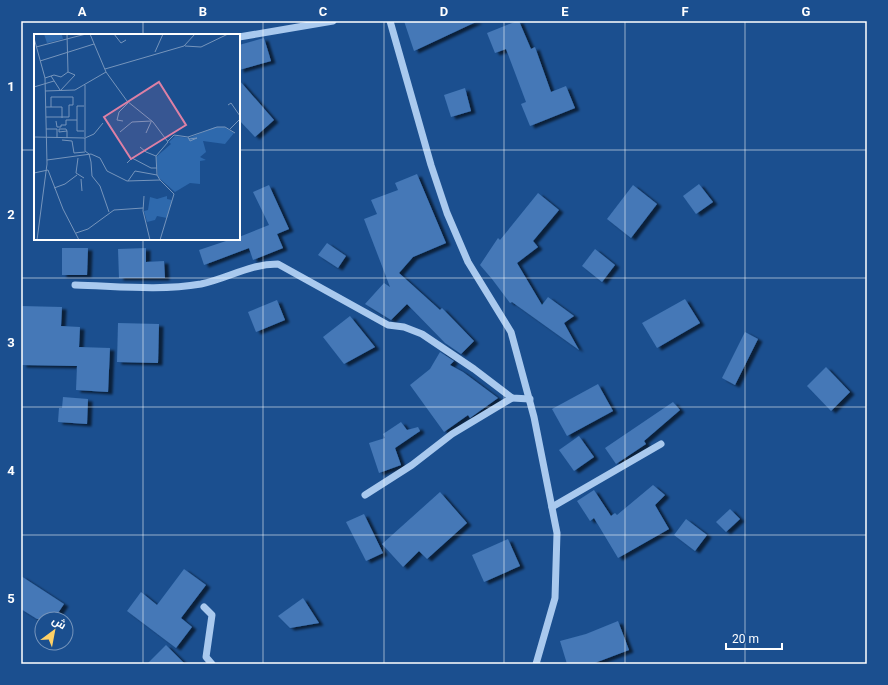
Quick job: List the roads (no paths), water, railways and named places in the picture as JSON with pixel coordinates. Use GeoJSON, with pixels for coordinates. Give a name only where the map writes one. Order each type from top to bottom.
{"type":"FeatureCollection","features":[{"type":"Feature","properties":{"kind":"street"},"geometry":{"type":"LineString","coordinates":[[240,37],[333,21]]}},
{"type":"Feature","properties":{"kind":"street"},"geometry":{"type":"LineString","coordinates":[[390,21],[431,165],[447,213],[468,262],[511,332],[530,399],[557,533],[555,598],[536,664]]}},
{"type":"Feature","properties":{"kind":"street"},"geometry":{"type":"LineString","coordinates":[[75,285],[158,288],[200,284],[261,264],[278,264],[388,325],[404,327],[422,334],[474,369],[512,398]]}},
{"type":"Feature","properties":{"kind":"street"},"geometry":{"type":"LineString","coordinates":[[365,495],[412,465],[452,434],[512,398],[530,399]]}},
{"type":"Feature","properties":{"kind":"street"},"geometry":{"type":"LineString","coordinates":[[552,507],[661,444]]}},
{"type":"Feature","properties":{"kind":"street"},"geometry":{"type":"LineString","coordinates":[[204,607],[212,615],[206,657],[212,664]]}}]}
